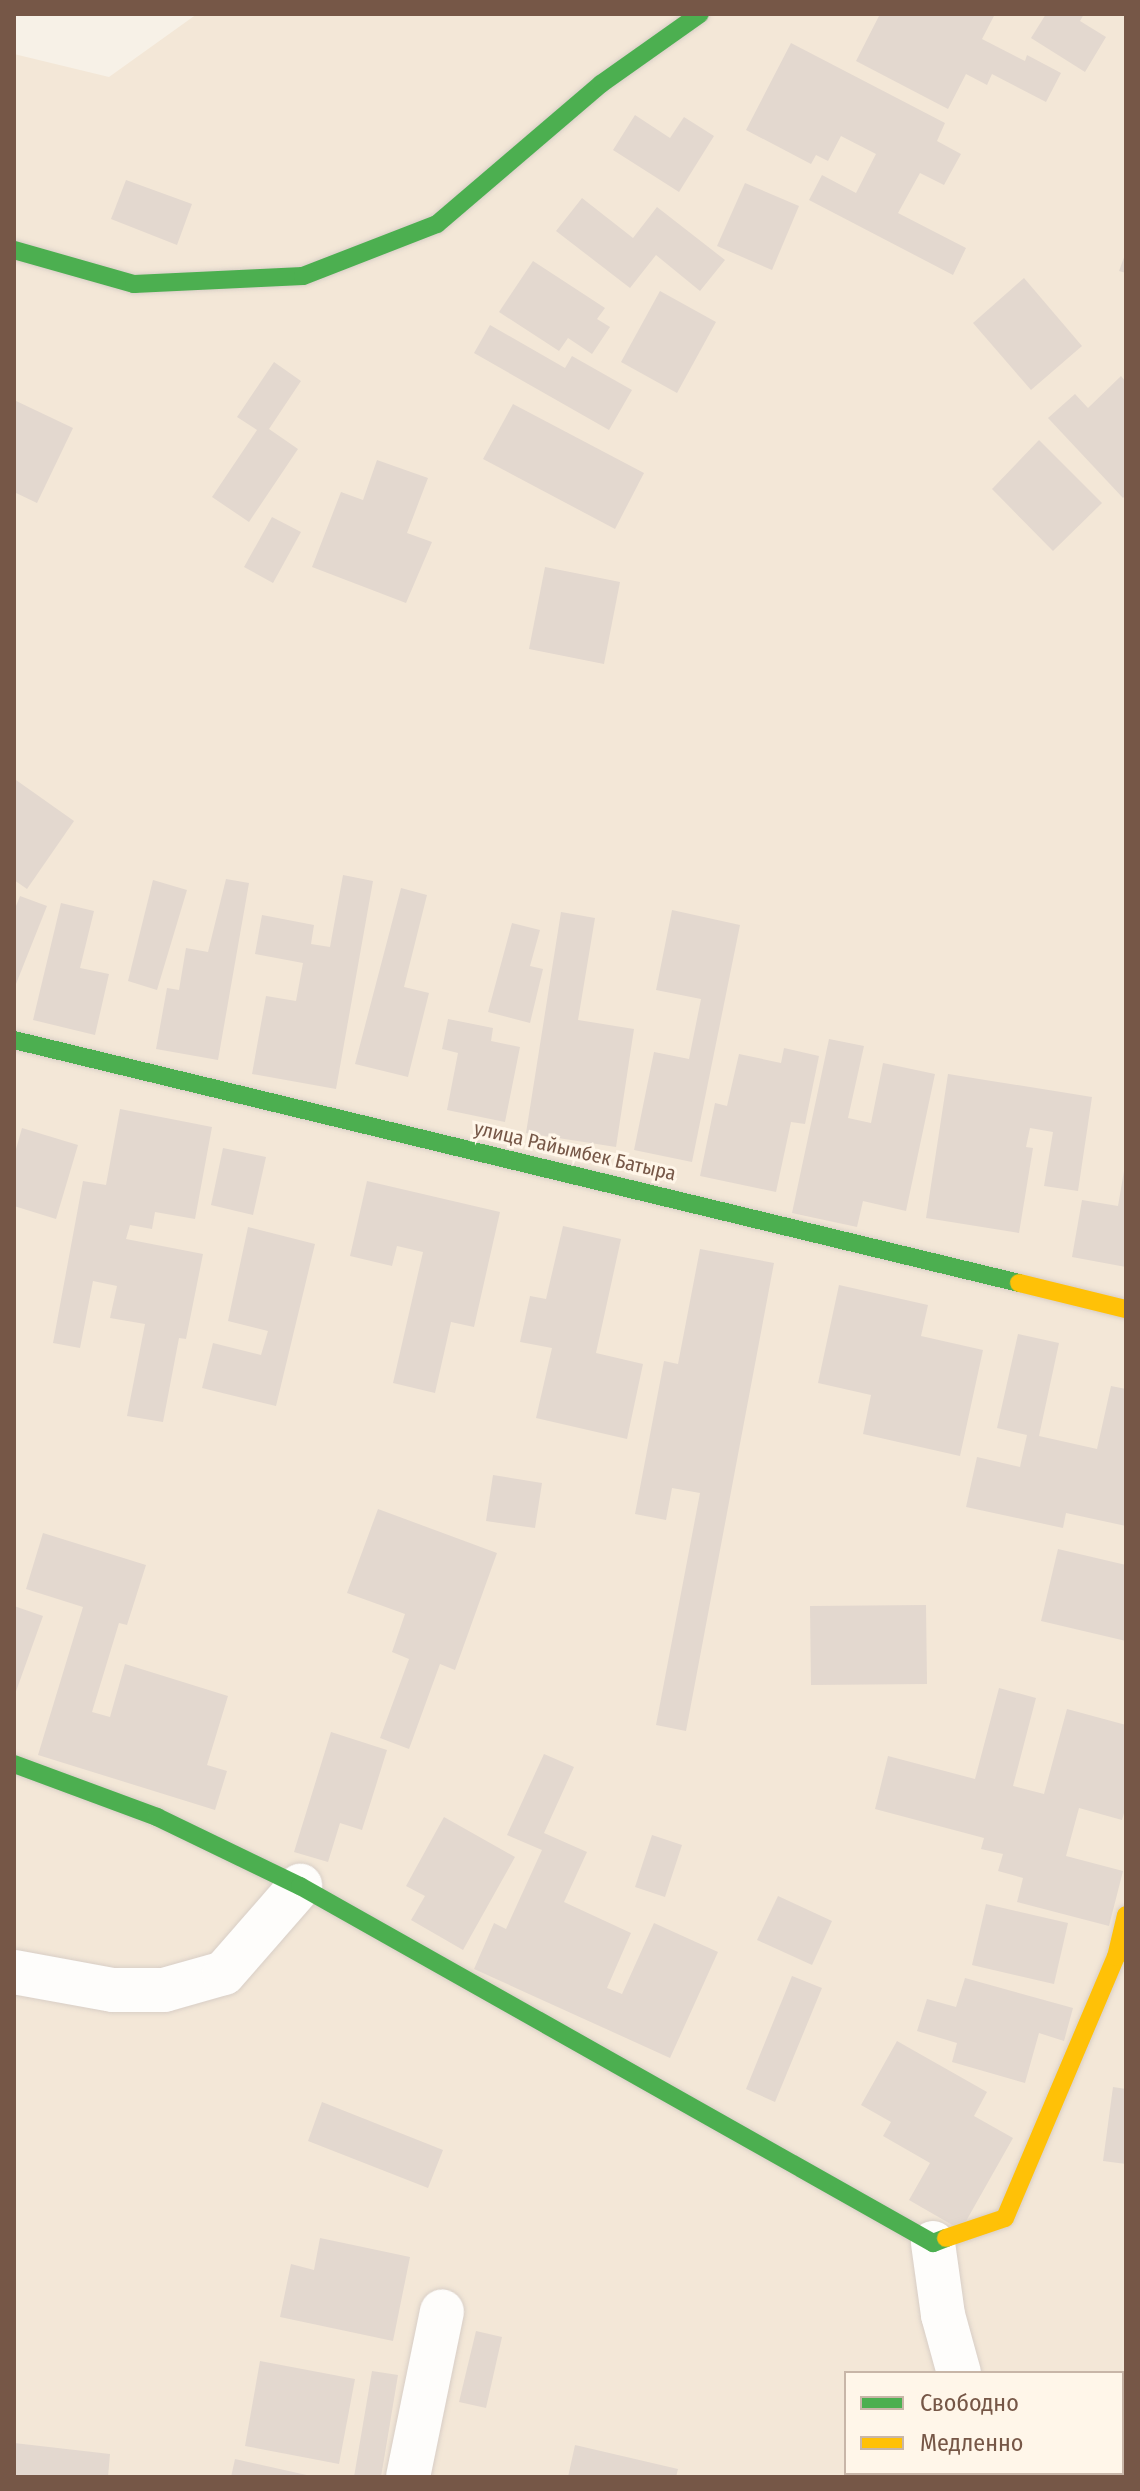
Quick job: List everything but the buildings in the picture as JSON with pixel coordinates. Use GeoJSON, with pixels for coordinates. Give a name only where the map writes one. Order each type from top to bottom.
{"type":"FeatureCollection","features":[{"type":"Feature","properties":{"kind":"street"},"geometry":{"type":"LineString","coordinates":[[14,250],[134,284],[303,276],[437,224],[601,84],[700,14]]}},
{"type":"Feature","properties":{"kind":"street","name":"улица Райымбек Батыра"},"geometry":{"type":"LineString","coordinates":[[14,1040],[1126,1309]]}},
{"type":"Feature","properties":{"kind":"street"},"geometry":{"type":"LineString","coordinates":[[14,1764],[157,1817],[300,1886],[933,2243],[1005,2218],[1116,1957],[1126,1915]]}},
{"type":"Feature","properties":{"kind":"street"},"geometry":{"type":"LineString","coordinates":[[14,1972],[113,1990],[164,1990],[224,1973],[300,1886]]}},
{"type":"Feature","properties":{"kind":"street"},"geometry":{"type":"LineString","coordinates":[[933,2243],[943,2315],[958,2371]]}},
{"type":"Feature","properties":{"kind":"street"},"geometry":{"type":"LineString","coordinates":[[408,2477],[442,2311]]}},
{"type":"Feature","properties":{"kind":"shaded area"},"geometry":{"type":"Polygon","coordinates":[[[197,14],[1126,14],[1126,2477],[14,2477],[14,54],[109,77],[197,14]]]}},
{"type":"Feature","properties":{"kind":"traffic: fast"},"geometry":{"type":"LineString","coordinates":[[14,250],[134,284],[303,276],[437,224],[601,84],[700,14]]}},
{"type":"Feature","properties":{"kind":"traffic: fast"},"geometry":{"type":"LineString","coordinates":[[14,1040],[1019,1283]]}},
{"type":"Feature","properties":{"kind":"traffic: fast"},"geometry":{"type":"LineString","coordinates":[[14,1764],[157,1817],[300,1886],[933,2243],[946,2238]]}},
{"type":"Feature","properties":{"kind":"traffic: slow"},"geometry":{"type":"LineString","coordinates":[[1019,1283],[1126,1309]]}},
{"type":"Feature","properties":{"kind":"traffic: slow"},"geometry":{"type":"LineString","coordinates":[[946,2238],[1005,2218],[1116,1957],[1126,1915]]}}]}
